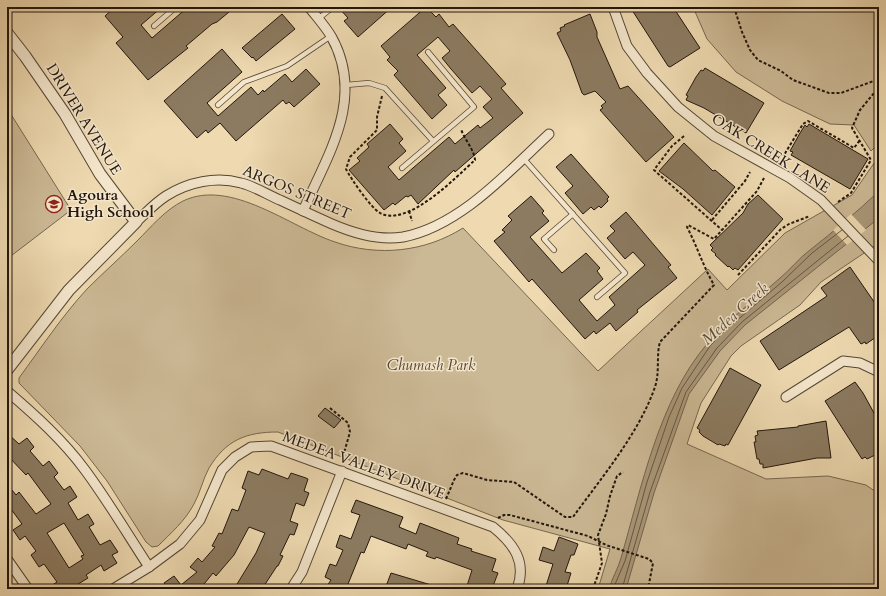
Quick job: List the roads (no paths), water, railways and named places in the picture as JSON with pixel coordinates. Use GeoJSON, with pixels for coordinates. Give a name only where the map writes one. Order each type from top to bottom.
{"type":"FeatureCollection","features":[{"type":"Feature","properties":{"kind":"street"},"geometry":{"type":"LineString","coordinates":[[303,211],[339,131],[344,110],[346,85],[342,61],[331,36],[309,7]]}},
{"type":"Feature","properties":{"kind":"street","name":"OAK CREEK LANE"},"geometry":{"type":"LineString","coordinates":[[613,7],[627,46],[647,73],[678,107],[714,136],[780,173],[834,206],[876,258]]}},
{"type":"Feature","properties":{"kind":"street","name":"DRIVER AVENUE"},"geometry":{"type":"LineString","coordinates":[[7,33],[25,56],[65,114],[100,174],[136,222]]}},
{"type":"Feature","properties":{"kind":"street","name":"ARGOS STREET"},"geometry":{"type":"LineString","coordinates":[[7,370],[69,290],[136,222],[166,196],[186,185],[222,180],[242,183],[345,230],[372,237],[402,237],[432,228],[453,216],[479,197],[549,134]]}},
{"type":"Feature","properties":{"kind":"street"},"geometry":{"type":"LineString","coordinates":[[786,397],[843,361],[860,363],[879,372]]}},
{"type":"Feature","properties":{"kind":"street"},"geometry":{"type":"LineString","coordinates":[[7,392],[48,429],[85,469],[149,567]]}},
{"type":"Feature","properties":{"kind":"street","name":"MEDEA VALLEY DRIVE"},"geometry":{"type":"LineString","coordinates":[[113,589],[149,567],[180,544],[200,520],[222,470],[235,457],[251,447],[271,446],[493,528],[505,537],[514,548],[521,572],[517,589]]}},
{"type":"Feature","properties":{"kind":"street"},"geometry":{"type":"LineString","coordinates":[[291,589],[302,572],[342,471]]}},
{"type":"Feature","properties":{"kind":"street"},"geometry":{"type":"LineString","coordinates":[[7,559],[28,589]]}},
{"type":"Feature","properties":{"kind":"lane"},"geometry":{"type":"LineString","coordinates":[[154,26],[176,7]]}},
{"type":"Feature","properties":{"kind":"lane"},"geometry":{"type":"LineString","coordinates":[[318,19],[333,7]]}},
{"type":"Feature","properties":{"kind":"lane"},"geometry":{"type":"LineString","coordinates":[[218,105],[244,82],[288,66],[331,36]]}},
{"type":"Feature","properties":{"kind":"lane"},"geometry":{"type":"LineString","coordinates":[[402,168],[474,107],[428,52]]}},
{"type":"Feature","properties":{"kind":"lane"},"geometry":{"type":"LineString","coordinates":[[346,85],[369,83],[385,88],[433,141]]}},
{"type":"Feature","properties":{"kind":"lane"},"geometry":{"type":"LineString","coordinates":[[523,158],[625,273],[598,297]]}},
{"type":"Feature","properties":{"kind":"lane"},"geometry":{"type":"LineString","coordinates":[[554,250],[544,239],[572,214]]}},
{"type":"Feature","properties":{"kind":"water"},"geometry":{"type":"Polygon","coordinates":[[[879,191],[879,218],[745,325],[720,351],[689,394],[654,493],[626,589],[609,589],[620,562],[644,475],[664,418],[676,391],[690,366],[707,344],[724,326],[879,191]]]}},
{"type":"Feature","properties":{"kind":"place","name":"Agoura High School"},"geometry":{"type":"Point","coordinates":[54,204]}},
{"type":"Feature","properties":{"kind":"water label","name":"Medea Creek"},"geometry":{"type":"Point","coordinates":[735,314]}},
{"type":"Feature","properties":{"kind":"park label","name":"Chumash Park"},"geometry":{"type":"Point","coordinates":[431,365]}}]}
